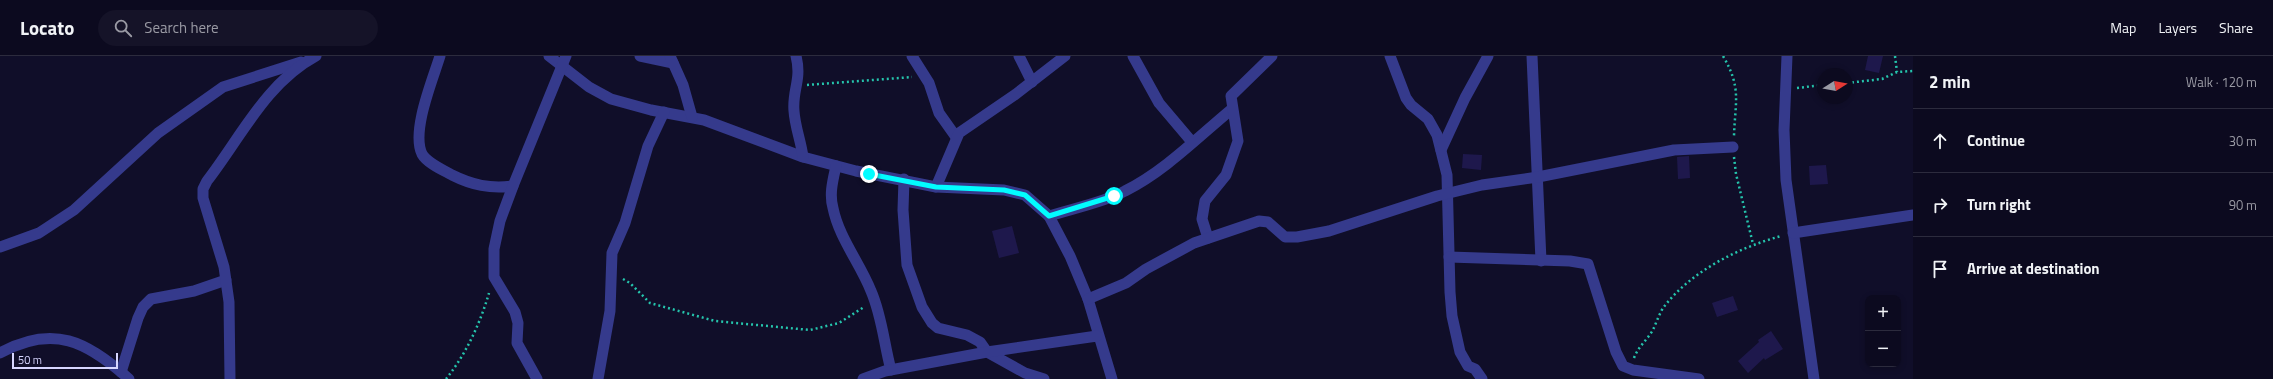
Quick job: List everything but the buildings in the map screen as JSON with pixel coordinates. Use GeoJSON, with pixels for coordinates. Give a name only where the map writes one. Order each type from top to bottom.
{"type":"FeatureCollection","features":[{"type":"Feature","properties":{"kind":"street"},"geometry":{"type":"LineString","coordinates":[[440,56],[422,116],[420,142],[422,154],[428,161],[463,181],[480,187],[499,188],[513,186]]}},
{"type":"Feature","properties":{"kind":"street"},"geometry":{"type":"LineString","coordinates":[[549,56],[589,87],[611,99],[692,117],[803,157],[836,166],[936,187],[1004,190],[1025,195],[1049,216],[1070,256],[1088,299],[1112,379]]}},
{"type":"Feature","properties":{"kind":"street"},"geometry":{"type":"LineString","coordinates":[[537,379],[517,343],[518,323],[516,312],[494,277],[494,249],[500,222],[513,186],[541,116],[563,68],[566,56]]}},
{"type":"Feature","properties":{"kind":"street"},"geometry":{"type":"LineString","coordinates":[[640,56],[672,60],[692,117]]}},
{"type":"Feature","properties":{"kind":"street"},"geometry":{"type":"LineString","coordinates":[[796,56],[799,71],[797,87],[793,100],[794,113],[803,157]]}},
{"type":"Feature","properties":{"kind":"street"},"geometry":{"type":"LineString","coordinates":[[912,56],[925,76],[935,105],[956,137]]}},
{"type":"Feature","properties":{"kind":"street"},"geometry":{"type":"LineString","coordinates":[[1019,56],[1032,82]]}},
{"type":"Feature","properties":{"kind":"street"},"geometry":{"type":"LineString","coordinates":[[936,187],[956,137],[963,129],[1032,82],[1065,56]]}},
{"type":"Feature","properties":{"kind":"street"},"geometry":{"type":"LineString","coordinates":[[1132,56],[1159,103],[1192,142]]}},
{"type":"Feature","properties":{"kind":"street"},"geometry":{"type":"LineString","coordinates":[[1208,238],[1202,214],[1205,201],[1226,175],[1238,141],[1230,100],[1232,92],[1252,77],[1272,56]]}},
{"type":"Feature","properties":{"kind":"street"},"geometry":{"type":"LineString","coordinates":[[1390,56],[1406,98],[1434,126],[1441,150],[1447,175],[1448,256],[1451,304],[1459,348],[1468,366],[1475,369],[1482,379]]}},
{"type":"Feature","properties":{"kind":"street"},"geometry":{"type":"LineString","coordinates":[[1441,150],[1465,98],[1488,56]]}},
{"type":"Feature","properties":{"kind":"street"},"geometry":{"type":"LineString","coordinates":[[1532,56],[1541,261]]}},
{"type":"Feature","properties":{"kind":"street"},"geometry":{"type":"LineString","coordinates":[[1787,56],[1784,90],[1786,180],[1814,379]]}},
{"type":"Feature","properties":{"kind":"street"},"geometry":{"type":"LineString","coordinates":[[1,244],[39,233],[74,210],[158,133],[223,87],[314,57]]}},
{"type":"Feature","properties":{"kind":"street"},"geometry":{"type":"LineString","coordinates":[[230,379],[226,280],[220,249],[203,198],[205,184],[266,98],[290,74],[314,57]]}},
{"type":"Feature","properties":{"kind":"street"},"geometry":{"type":"LineString","coordinates":[[1049,216],[1124,192],[1170,161],[1232,109]]}},
{"type":"Feature","properties":{"kind":"street"},"geometry":{"type":"LineString","coordinates":[[598,379],[610,311],[610,273],[613,248],[627,216],[648,146],[664,112]]}},
{"type":"Feature","properties":{"kind":"street"},"geometry":{"type":"LineString","coordinates":[[1088,299],[1126,283],[1175,252],[1208,238],[1263,220],[1272,224],[1285,237],[1311,235],[1356,223],[1448,193],[1482,185],[1538,177],[1674,150],[1733,147]]}},
{"type":"Feature","properties":{"kind":"street"},"geometry":{"type":"LineString","coordinates":[[836,166],[831,191],[833,208],[875,300],[880,316],[891,370]]}},
{"type":"Feature","properties":{"kind":"street"},"geometry":{"type":"LineString","coordinates":[[904,180],[903,210],[907,265],[922,307],[932,323],[938,328],[967,335],[980,342],[987,352],[1025,373],[1044,379]]}},
{"type":"Feature","properties":{"kind":"street"},"geometry":{"type":"LineString","coordinates":[[1793,233],[1913,215]]}},
{"type":"Feature","properties":{"kind":"street"},"geometry":{"type":"LineString","coordinates":[[1448,256],[1579,262],[1588,264],[1616,352],[1623,366],[1636,373],[1699,379]]}},
{"type":"Feature","properties":{"kind":"street"},"geometry":{"type":"LineString","coordinates":[[0,353],[17,345],[34,340],[72,340],[98,354],[125,376],[138,318],[143,307],[151,299],[194,291],[226,280]]}},
{"type":"Feature","properties":{"kind":"street"},"geometry":{"type":"LineString","coordinates":[[863,379],[891,370],[987,352],[1098,336]]}},
{"type":"Feature","properties":{"kind":"path"},"geometry":{"type":"LineString","coordinates":[[1895,56],[1897,72]]}},
{"type":"Feature","properties":{"kind":"path"},"geometry":{"type":"LineString","coordinates":[[1853,82],[1882,79],[1897,72],[1912,71],[1913,76]]}},
{"type":"Feature","properties":{"kind":"path"},"geometry":{"type":"LineString","coordinates":[[797,87],[812,84],[880,81],[925,76]]}},
{"type":"Feature","properties":{"kind":"path"},"geometry":{"type":"LineString","coordinates":[[1784,90],[1817,86]]}},
{"type":"Feature","properties":{"kind":"path"},"geometry":{"type":"LineString","coordinates":[[1636,373],[1636,354],[1652,332],[1662,310],[1679,291],[1711,266],[1752,244],[1793,233]]}},
{"type":"Feature","properties":{"kind":"path"},"geometry":{"type":"LineString","coordinates":[[610,273],[630,283],[650,303],[715,321],[773,328],[820,329],[839,323],[875,300]]}},
{"type":"Feature","properties":{"kind":"path"},"geometry":{"type":"LineString","coordinates":[[446,379],[457,365],[477,326],[494,277]]}},
{"type":"Feature","properties":{"kind":"route"},"geometry":{"type":"LineString","coordinates":[[869,174],[936,187],[962,190],[1004,190],[1025,195],[1049,216],[1114,196]]}}]}
